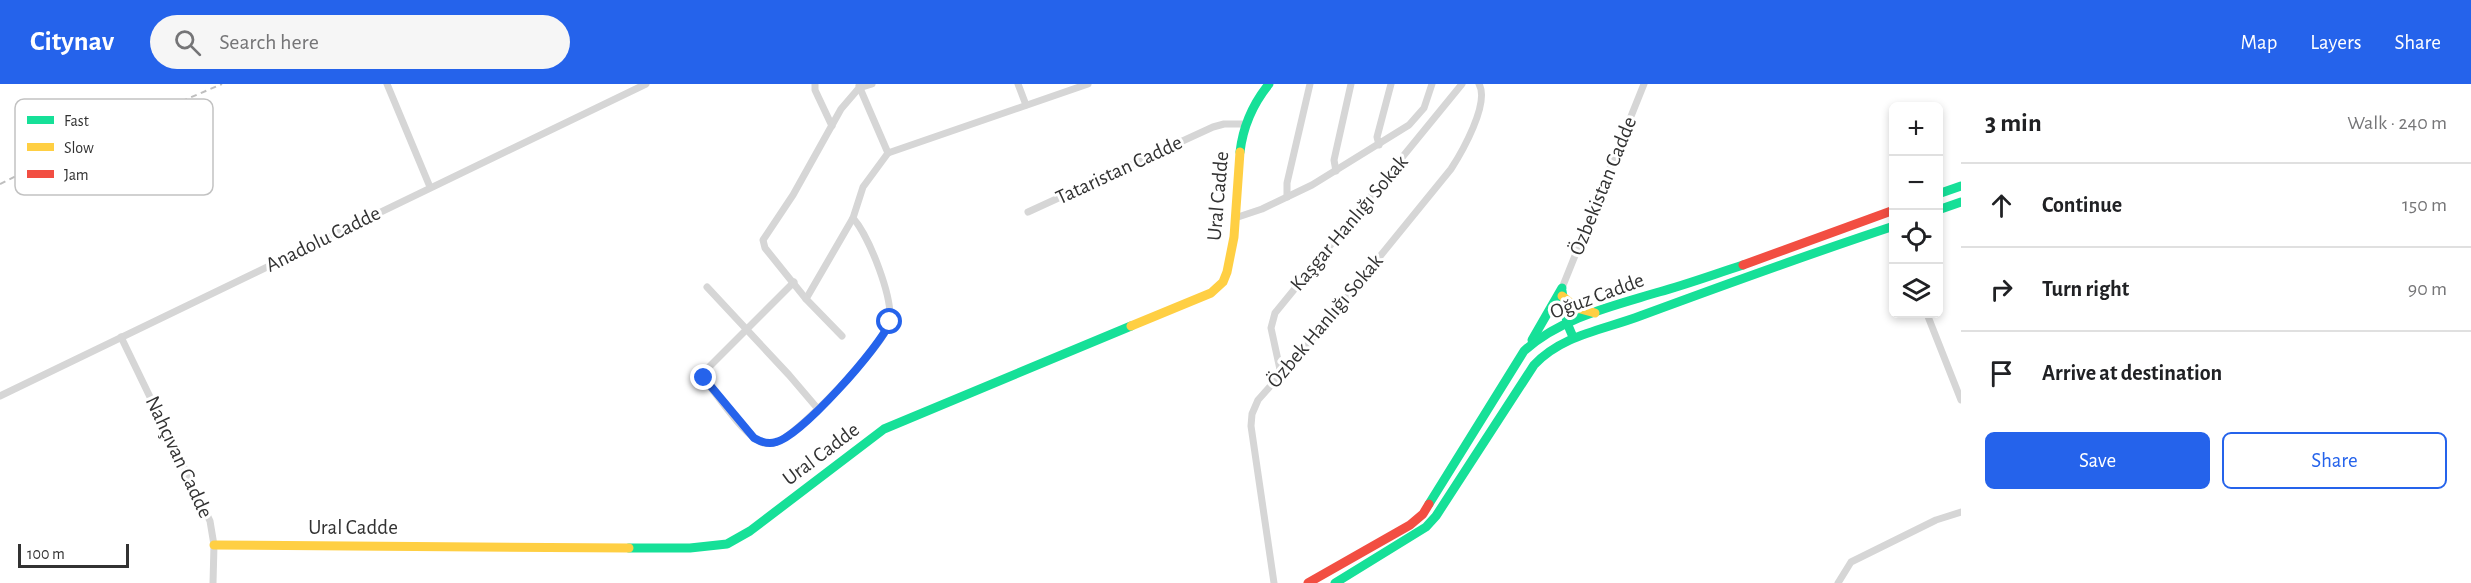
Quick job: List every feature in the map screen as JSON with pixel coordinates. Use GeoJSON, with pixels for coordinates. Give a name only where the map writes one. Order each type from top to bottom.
{"type":"FeatureCollection","features":[{"type":"Feature","properties":{"kind":"street"},"geometry":{"type":"LineString","coordinates":[[387,84],[430,187]]}},
{"type":"Feature","properties":{"kind":"street","name":"Anadolu Cadde"},"geometry":{"type":"LineString","coordinates":[[0,396],[646,84]]}},
{"type":"Feature","properties":{"kind":"street"},"geometry":{"type":"LineString","coordinates":[[815,84],[815,90],[832,126]]}},
{"type":"Feature","properties":{"kind":"street"},"geometry":{"type":"LineString","coordinates":[[842,336],[806,299],[765,249],[763,240],[793,195],[841,109],[859,86],[872,84]]}},
{"type":"Feature","properties":{"kind":"street"},"geometry":{"type":"LineString","coordinates":[[1018,84],[1026,105]]}},
{"type":"Feature","properties":{"kind":"street"},"geometry":{"type":"LineString","coordinates":[[806,299],[853,218],[863,187],[888,153],[1088,84]]}},
{"type":"Feature","properties":{"kind":"street","name":"Ural Cadde"},"geometry":{"type":"LineString","coordinates":[[214,545],[690,548],[727,544],[756,527],[884,429],[1211,292],[1224,281],[1234,242],[1239,154],[1245,124],[1259,95],[1269,84]]}},
{"type":"Feature","properties":{"kind":"street"},"geometry":{"type":"LineString","coordinates":[[1287,197],[1287,183],[1310,84]]}},
{"type":"Feature","properties":{"kind":"street"},"geometry":{"type":"LineString","coordinates":[[1336,171],[1334,160],[1351,84]]}},
{"type":"Feature","properties":{"kind":"street"},"geometry":{"type":"LineString","coordinates":[[1379,145],[1377,137],[1391,84]]}},
{"type":"Feature","properties":{"kind":"street"},"geometry":{"type":"LineString","coordinates":[[1235,218],[1287,197],[1379,145],[1418,117],[1427,102],[1432,84]]}},
{"type":"Feature","properties":{"kind":"street","name":"Kaşgar Hanlığı Sokak"},"geometry":{"type":"LineString","coordinates":[[1281,374],[1271,328],[1275,312],[1462,84]]}},
{"type":"Feature","properties":{"kind":"street","name":"Özbek Hanlığı Sokak"},"geometry":{"type":"LineString","coordinates":[[1274,583],[1251,420],[1257,400],[1320,330],[1451,170],[1477,117],[1482,92],[1479,84]]}},
{"type":"Feature","properties":{"kind":"street","name":"Özbekistan Cadde"},"geometry":{"type":"LineString","coordinates":[[1562,292],[1644,84]]}},
{"type":"Feature","properties":{"kind":"street"},"geometry":{"type":"LineString","coordinates":[[859,86],[888,153]]}},
{"type":"Feature","properties":{"kind":"street","name":"Tataristan Cadde"},"geometry":{"type":"LineString","coordinates":[[1028,212],[1213,127],[1224,124],[1245,124]]}},
{"type":"Feature","properties":{"kind":"street"},"geometry":{"type":"LineString","coordinates":[[1943,192],[1961,186]]}},
{"type":"Feature","properties":{"kind":"street"},"geometry":{"type":"LineString","coordinates":[[1943,208],[1961,201]]}},
{"type":"Feature","properties":{"kind":"street","name":"Oğuz Cadde"},"geometry":{"type":"LineString","coordinates":[[1308,583],[1410,525],[1423,514],[1528,345],[1567,323],[1693,282],[1889,211]]}},
{"type":"Feature","properties":{"kind":"street"},"geometry":{"type":"LineString","coordinates":[[794,282],[705,370],[704,375],[746,430],[759,441],[775,443],[789,436],[838,390],[886,332],[890,322],[882,280],[865,234],[853,218]]}},
{"type":"Feature","properties":{"kind":"street","name":"Oğuz Cadde"},"geometry":{"type":"LineString","coordinates":[[1335,583],[1426,527],[1436,516],[1534,365],[1546,352],[1573,338],[1609,328],[1782,263],[1889,228]]}},
{"type":"Feature","properties":{"kind":"street"},"geometry":{"type":"LineString","coordinates":[[707,287],[818,409]]}},
{"type":"Feature","properties":{"kind":"street"},"geometry":{"type":"LineString","coordinates":[[1562,292],[1577,308],[1597,314]]}},
{"type":"Feature","properties":{"kind":"street"},"geometry":{"type":"LineString","coordinates":[[1562,292],[1567,323],[1573,338]]}},
{"type":"Feature","properties":{"kind":"street"},"geometry":{"type":"LineString","coordinates":[[1528,345],[1562,292]]}},
{"type":"Feature","properties":{"kind":"street"},"geometry":{"type":"LineString","coordinates":[[1929,318],[1961,400]]}},
{"type":"Feature","properties":{"kind":"street","name":"Nahçıvan Cadde"},"geometry":{"type":"LineString","coordinates":[[122,337],[210,521],[214,545],[213,583]]}},
{"type":"Feature","properties":{"kind":"street"},"geometry":{"type":"LineString","coordinates":[[1838,583],[1851,562],[1936,520],[1961,512]]}},
{"type":"Feature","properties":{"kind":"railway"},"geometry":{"type":"LineString","coordinates":[[187,99],[222,84]]}},
{"type":"Feature","properties":{"kind":"railway"},"geometry":{"type":"LineString","coordinates":[[0,184],[15,177]]}},
{"type":"Feature","properties":{"kind":"traffic: fast"},"geometry":{"type":"LineString","coordinates":[[1240,152],[1249,116],[1269,84]]}},
{"type":"Feature","properties":{"kind":"traffic: fast"},"geometry":{"type":"LineString","coordinates":[[1943,192],[1961,186]]}},
{"type":"Feature","properties":{"kind":"traffic: fast"},"geometry":{"type":"LineString","coordinates":[[1943,208],[1961,202]]}},
{"type":"Feature","properties":{"kind":"traffic: fast"},"geometry":{"type":"LineString","coordinates":[[1335,583],[1426,527],[1436,516],[1534,365],[1557,347],[1570,340],[1889,228]]}},
{"type":"Feature","properties":{"kind":"traffic: fast"},"geometry":{"type":"LineString","coordinates":[[1429,504],[1524,351],[1538,340],[1588,314],[1743,265]]}},
{"type":"Feature","properties":{"kind":"traffic: fast"},"geometry":{"type":"LineString","coordinates":[[1532,340],[1562,288]]}},
{"type":"Feature","properties":{"kind":"traffic: fast"},"geometry":{"type":"LineString","coordinates":[[1562,291],[1567,323],[1573,337]]}},
{"type":"Feature","properties":{"kind":"traffic: fast"},"geometry":{"type":"LineString","coordinates":[[629,548],[690,548],[727,544],[750,531],[884,429],[1131,326]]}},
{"type":"Feature","properties":{"kind":"traffic: slow"},"geometry":{"type":"LineString","coordinates":[[1131,326],[1211,293],[1223,282],[1234,237],[1240,152]]}},
{"type":"Feature","properties":{"kind":"traffic: slow"},"geometry":{"type":"LineString","coordinates":[[1562,296],[1577,308],[1595,313]]}},
{"type":"Feature","properties":{"kind":"traffic: slow"},"geometry":{"type":"LineString","coordinates":[[214,545],[629,548]]}},
{"type":"Feature","properties":{"kind":"traffic: jam"},"geometry":{"type":"LineString","coordinates":[[1743,265],[1889,212]]}},
{"type":"Feature","properties":{"kind":"traffic: jam"},"geometry":{"type":"LineString","coordinates":[[1308,583],[1410,525],[1423,514],[1429,504]]}},
{"type":"Feature","properties":{"kind":"route"},"geometry":{"type":"LineString","coordinates":[[704,378],[754,438],[764,443],[775,443],[789,436],[838,390],[886,332],[890,322]]}}]}
